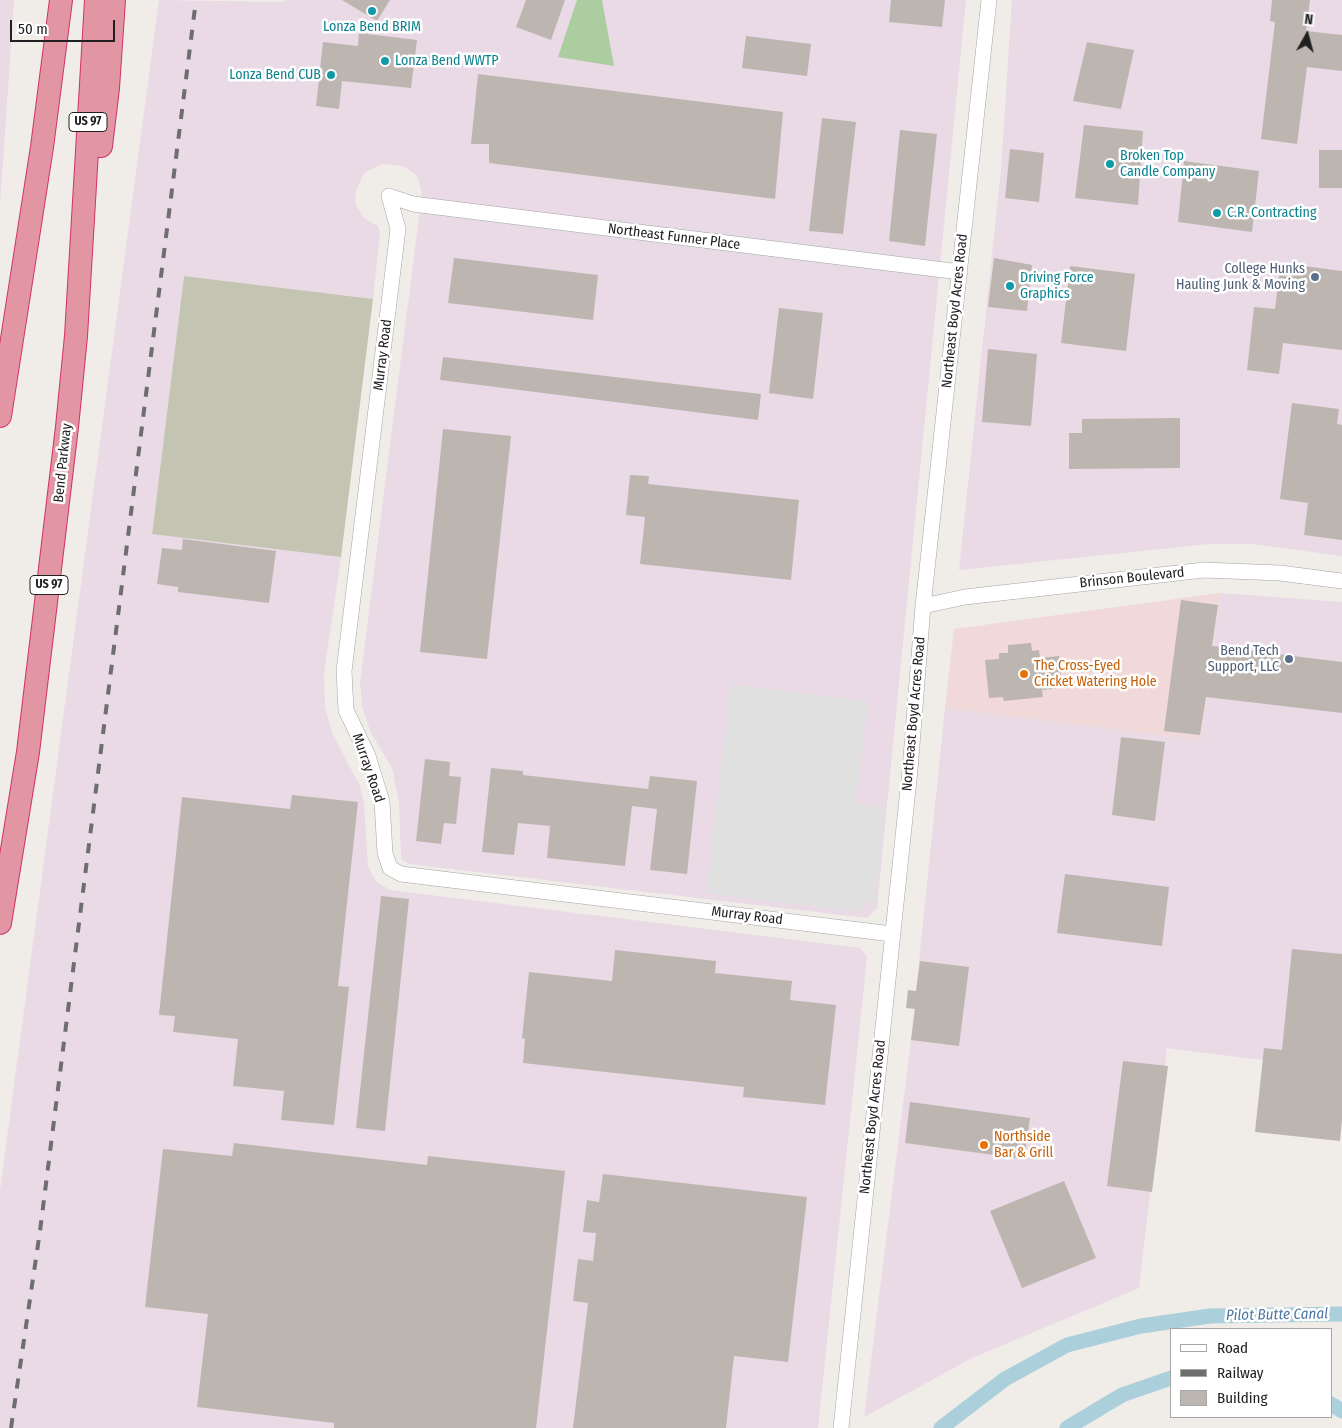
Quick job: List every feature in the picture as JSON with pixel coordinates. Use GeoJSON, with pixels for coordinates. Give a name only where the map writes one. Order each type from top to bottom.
{"type":"FeatureCollection","features":[{"type":"Feature","properties":{"kind":"highway","name":"Bend Parkway"},"geometry":{"type":"LineString","coordinates":[[0,923],[28,752],[68,427],[96,0]]}},
{"type":"Feature","properties":{"kind":"highway"},"geometry":{"type":"LineString","coordinates":[[81,245],[98,166],[107,98],[114,0]]}},
{"type":"Feature","properties":{"kind":"highway"},"geometry":{"type":"LineString","coordinates":[[0,416],[42,147],[60,3]]}},
{"type":"Feature","properties":{"kind":"street","name":"Northeast Boyd Acres Road"},"geometry":{"type":"LineString","coordinates":[[841,1428],[910,770],[923,606],[989,0]]}},
{"type":"Feature","properties":{"kind":"street","name":"Northeast Funner Place"},"geometry":{"type":"LineString","coordinates":[[389,196],[412,204],[960,272]]}},
{"type":"Feature","properties":{"kind":"street","name":"Murray Road"},"geometry":{"type":"LineString","coordinates":[[389,196],[398,229],[344,672],[346,710],[368,756],[382,802],[385,853],[390,868],[401,874],[892,934]]}},
{"type":"Feature","properties":{"kind":"street","name":"Brinson Boulevard"},"geometry":{"type":"LineString","coordinates":[[923,606],[965,597],[1204,570],[1242,570],[1342,581]]}},
{"type":"Feature","properties":{"kind":"shaded area"},"geometry":{"type":"Polygon","coordinates":[[[0,0],[14,0],[0,206],[0,0]]]}},
{"type":"Feature","properties":{"kind":"shaded area"},"geometry":{"type":"Polygon","coordinates":[[[159,0],[284,2],[286,0],[966,0],[877,908],[867,918],[409,864],[401,859],[399,803],[392,768],[371,733],[362,707],[360,682],[422,193],[417,175],[403,166],[383,164],[364,173],[356,190],[355,203],[364,218],[378,226],[380,232],[373,299],[184,276],[152,533],[341,557],[324,673],[325,707],[333,735],[360,786],[364,803],[368,866],[376,881],[390,890],[860,948],[867,957],[818,1428],[0,1428],[0,1190],[159,0]]]}},
{"type":"Feature","properties":{"kind":"shaded area"},"geometry":{"type":"Polygon","coordinates":[[[1012,0],[1342,0],[1342,556],[1251,544],[1209,544],[959,570],[1001,169],[1012,0]]]}},
{"type":"Feature","properties":{"kind":"shaded area"},"geometry":{"type":"Polygon","coordinates":[[[184,276],[373,299],[341,557],[152,534],[184,276]]]}},
{"type":"Feature","properties":{"kind":"shaded area"},"geometry":{"type":"Polygon","coordinates":[[[1220,593],[1201,740],[945,708],[954,629],[1220,593]]]}},
{"type":"Feature","properties":{"kind":"shaded area"},"geometry":{"type":"Polygon","coordinates":[[[1220,593],[1342,602],[1342,1070],[1167,1048],[1139,1288],[972,1358],[864,1417],[911,1040],[945,708],[1201,740],[1220,593]]]}},
{"type":"Feature","properties":{"kind":"shaded area"},"geometry":{"type":"Polygon","coordinates":[[[731,684],[868,701],[856,803],[886,807],[875,903],[864,902],[862,912],[706,893],[731,684]]]}},
{"type":"Feature","properties":{"kind":"green space"},"geometry":{"type":"Polygon","coordinates":[[[577,0],[602,0],[614,66],[558,57],[577,0]]]}},
{"type":"Feature","properties":{"kind":"building","name":"Lonza Bend BRIM"},"geometry":{"type":"Polygon","coordinates":[[[342,0],[390,0],[377,21],[342,0]]]}},
{"type":"Feature","properties":{"kind":"building"},"geometry":{"type":"Polygon","coordinates":[[[526,0],[565,0],[551,40],[516,27],[526,0]]]}},
{"type":"Feature","properties":{"kind":"building"},"geometry":{"type":"Polygon","coordinates":[[[891,0],[945,0],[942,27],[889,22],[891,0]]]}},
{"type":"Feature","properties":{"kind":"building"},"geometry":{"type":"Polygon","coordinates":[[[1272,0],[1310,0],[1306,31],[1342,35],[1342,71],[1307,67],[1297,144],[1261,139],[1275,22],[1270,21],[1272,0]]]}},
{"type":"Feature","properties":{"kind":"building"},"geometry":{"type":"Polygon","coordinates":[[[359,33],[417,40],[411,88],[342,81],[339,109],[316,106],[323,42],[358,46],[359,33]]]}},
{"type":"Feature","properties":{"kind":"building"},"geometry":{"type":"Polygon","coordinates":[[[746,36],[811,44],[807,76],[742,68],[746,36]]]}},
{"type":"Feature","properties":{"kind":"building"},"geometry":{"type":"Polygon","coordinates":[[[1087,42],[1134,50],[1121,109],[1073,101],[1087,42]]]}},
{"type":"Feature","properties":{"kind":"building"},"geometry":{"type":"Polygon","coordinates":[[[478,74],[783,112],[775,199],[489,163],[489,144],[471,144],[478,74]]]}},
{"type":"Feature","properties":{"kind":"building"},"geometry":{"type":"Polygon","coordinates":[[[822,118],[856,122],[843,234],[809,231],[822,118]]]}},
{"type":"Feature","properties":{"kind":"building","name":"Broken Top Candle Company"},"geometry":{"type":"Polygon","coordinates":[[[1084,125],[1143,131],[1138,205],[1075,198],[1084,125]]]}},
{"type":"Feature","properties":{"kind":"building"},"geometry":{"type":"Polygon","coordinates":[[[900,130],[937,134],[925,246],[889,241],[900,130]]]}},
{"type":"Feature","properties":{"kind":"building"},"geometry":{"type":"Polygon","coordinates":[[[1010,149],[1044,153],[1039,202],[1005,198],[1010,149]]]}},
{"type":"Feature","properties":{"kind":"building"},"geometry":{"type":"Polygon","coordinates":[[[1319,150],[1342,150],[1342,188],[1319,188],[1319,150]]]}},
{"type":"Feature","properties":{"kind":"building"},"geometry":{"type":"Polygon","coordinates":[[[1184,161],[1259,171],[1252,232],[1178,222],[1184,161]]]}},
{"type":"Feature","properties":{"kind":"building"},"geometry":{"type":"Polygon","coordinates":[[[454,258],[598,275],[593,320],[448,303],[454,258]]]}},
{"type":"Feature","properties":{"kind":"building","name":"Driving Force Graphics"},"geometry":{"type":"Polygon","coordinates":[[[994,258],[1032,265],[1027,311],[988,307],[994,258]]]}},
{"type":"Feature","properties":{"kind":"building"},"geometry":{"type":"Polygon","coordinates":[[[1281,263],[1342,271],[1342,350],[1283,343],[1279,374],[1247,370],[1254,307],[1275,309],[1281,263]]]}},
{"type":"Feature","properties":{"kind":"building"},"geometry":{"type":"Polygon","coordinates":[[[1070,266],[1135,274],[1126,351],[1061,343],[1070,266]]]}},
{"type":"Feature","properties":{"kind":"building"},"geometry":{"type":"Polygon","coordinates":[[[779,308],[823,313],[813,399],[769,393],[779,308]]]}},
{"type":"Feature","properties":{"kind":"building"},"geometry":{"type":"Polygon","coordinates":[[[988,349],[1037,354],[1031,426],[982,422],[988,349]]]}},
{"type":"Feature","properties":{"kind":"building"},"geometry":{"type":"Polygon","coordinates":[[[443,357],[761,394],[758,420],[440,380],[443,357]]]}},
{"type":"Feature","properties":{"kind":"building"},"geometry":{"type":"Polygon","coordinates":[[[1292,403],[1339,409],[1337,424],[1342,425],[1342,540],[1304,535],[1308,503],[1280,499],[1292,403]]]}},
{"type":"Feature","properties":{"kind":"building"},"geometry":{"type":"Polygon","coordinates":[[[1180,418],[1180,468],[1069,469],[1069,433],[1082,433],[1082,419],[1180,418]]]}},
{"type":"Feature","properties":{"kind":"building"},"geometry":{"type":"Polygon","coordinates":[[[443,429],[511,436],[487,659],[420,652],[443,429]]]}},
{"type":"Feature","properties":{"kind":"building"},"geometry":{"type":"Polygon","coordinates":[[[630,475],[649,476],[648,484],[799,500],[791,580],[640,564],[645,517],[626,515],[630,475]]]}},
{"type":"Feature","properties":{"kind":"building"},"geometry":{"type":"Polygon","coordinates":[[[183,539],[276,551],[269,603],[178,592],[178,587],[157,584],[162,548],[182,550],[183,539]]]}},
{"type":"Feature","properties":{"kind":"building"},"geometry":{"type":"Polygon","coordinates":[[[1181,600],[1218,605],[1212,646],[1342,662],[1342,713],[1206,697],[1200,735],[1164,731],[1181,600]]]}},
{"type":"Feature","properties":{"kind":"building","name":"The Cross-Eyed Cricket Watering Hole"},"geometry":{"type":"Polygon","coordinates":[[[1031,643],[1032,651],[1039,650],[1040,658],[1059,656],[1062,688],[1042,690],[1043,697],[1004,701],[1003,697],[989,698],[985,660],[999,659],[999,653],[1008,653],[1008,645],[1031,643]]]}},
{"type":"Feature","properties":{"kind":"building"},"geometry":{"type":"Polygon","coordinates":[[[1121,737],[1165,742],[1155,821],[1112,815],[1121,737]]]}},
{"type":"Feature","properties":{"kind":"building"},"geometry":{"type":"Polygon","coordinates":[[[425,759],[450,762],[449,776],[461,777],[456,824],[444,823],[441,844],[416,841],[425,759]]]}},
{"type":"Feature","properties":{"kind":"building"},"geometry":{"type":"Polygon","coordinates":[[[491,768],[523,771],[523,775],[648,789],[650,776],[697,781],[687,874],[650,870],[657,809],[632,806],[625,866],[547,858],[550,826],[518,823],[514,855],[482,852],[491,768]]]}},
{"type":"Feature","properties":{"kind":"building"},"geometry":{"type":"Polygon","coordinates":[[[292,795],[358,802],[338,986],[349,987],[334,1125],[281,1120],[284,1091],[233,1086],[238,1039],[173,1032],[175,1016],[159,1015],[182,797],[290,809],[292,795]]]}},
{"type":"Feature","properties":{"kind":"building"},"geometry":{"type":"Polygon","coordinates":[[[1065,874],[1169,887],[1162,946],[1057,933],[1065,874]]]}},
{"type":"Feature","properties":{"kind":"building"},"geometry":{"type":"Polygon","coordinates":[[[381,896],[409,899],[385,1131],[356,1128],[381,896]]]}},
{"type":"Feature","properties":{"kind":"building"},"geometry":{"type":"Polygon","coordinates":[[[1292,949],[1342,954],[1342,1120],[1340,1141],[1255,1132],[1264,1048],[1282,1050],[1292,949]]]}},
{"type":"Feature","properties":{"kind":"building"},"geometry":{"type":"Polygon","coordinates":[[[615,950],[716,961],[715,973],[792,981],[790,1000],[836,1005],[825,1105],[743,1097],[744,1087],[523,1063],[525,1039],[522,1038],[529,972],[612,981],[615,950]]]}},
{"type":"Feature","properties":{"kind":"building"},"geometry":{"type":"Polygon","coordinates":[[[920,961],[969,967],[959,1046],[911,1040],[915,1009],[906,1008],[908,990],[916,991],[920,961]]]}},
{"type":"Feature","properties":{"kind":"building"},"geometry":{"type":"Polygon","coordinates":[[[1123,1061],[1168,1066],[1152,1192],[1107,1186],[1123,1061]]]}},
{"type":"Feature","properties":{"kind":"building"},"geometry":{"type":"Polygon","coordinates":[[[910,1102],[1030,1118],[1024,1159],[905,1143],[910,1102]]]}},
{"type":"Feature","properties":{"kind":"building"},"geometry":{"type":"Polygon","coordinates":[[[234,1143],[427,1165],[428,1156],[565,1171],[536,1428],[334,1428],[334,1423],[197,1407],[208,1314],[145,1307],[163,1149],[232,1156],[234,1143]]]}},
{"type":"Feature","properties":{"kind":"building"},"geometry":{"type":"Polygon","coordinates":[[[603,1174],[807,1197],[788,1362],[734,1356],[726,1428],[573,1428],[588,1303],[573,1301],[578,1259],[593,1261],[596,1233],[583,1232],[587,1200],[599,1202],[603,1174]]]}},
{"type":"Feature","properties":{"kind":"building"},"geometry":{"type":"Polygon","coordinates":[[[1064,1181],[1096,1258],[1022,1288],[990,1211],[1064,1181]]]}},
{"type":"Feature","properties":{"kind":"waterway","name":"Pilot Butte Canal"},"geometry":{"type":"LineString","coordinates":[[941,1428],[1005,1379],[1067,1345],[1141,1326],[1210,1316],[1342,1314]]}},
{"type":"Feature","properties":{"kind":"waterway"},"geometry":{"type":"LineString","coordinates":[[1067,1428],[1122,1395],[1170,1378]]}},
{"type":"Feature","properties":{"kind":"waterway"},"geometry":{"type":"LineString","coordinates":[[1332,1405],[1342,1411]]}},
{"type":"Feature","properties":{"kind":"railway"},"geometry":{"type":"LineString","coordinates":[[11,1428],[40,1231],[196,0]]}},
{"type":"Feature","properties":{"kind":"place","name":"Lonza Bend BRIM"},"geometry":{"type":"Point","coordinates":[372,11]}},
{"type":"Feature","properties":{"kind":"place","name":"Lonza Bend WWTP"},"geometry":{"type":"Point","coordinates":[385,61]}},
{"type":"Feature","properties":{"kind":"place","name":"Lonza Bend CUB"},"geometry":{"type":"Point","coordinates":[331,75]}},
{"type":"Feature","properties":{"kind":"place","name":"Broken Top Candle Company"},"geometry":{"type":"Point","coordinates":[1110,164]}},
{"type":"Feature","properties":{"kind":"place","name":"C.R. Contracting"},"geometry":{"type":"Point","coordinates":[1217,213]}},
{"type":"Feature","properties":{"kind":"place","name":"College Hunks Hauling Junk & Moving"},"geometry":{"type":"Point","coordinates":[1315,277]}},
{"type":"Feature","properties":{"kind":"place","name":"Driving Force Graphics"},"geometry":{"type":"Point","coordinates":[1010,286]}},
{"type":"Feature","properties":{"kind":"place","name":"Bend Tech Support, LLC"},"geometry":{"type":"Point","coordinates":[1289,659]}},
{"type":"Feature","properties":{"kind":"place","name":"The Cross-Eyed Cricket Watering Hole"},"geometry":{"type":"Point","coordinates":[1024,674]}},
{"type":"Feature","properties":{"kind":"place","name":"Northside Bar & Grill"},"geometry":{"type":"Point","coordinates":[984,1145]}}]}
